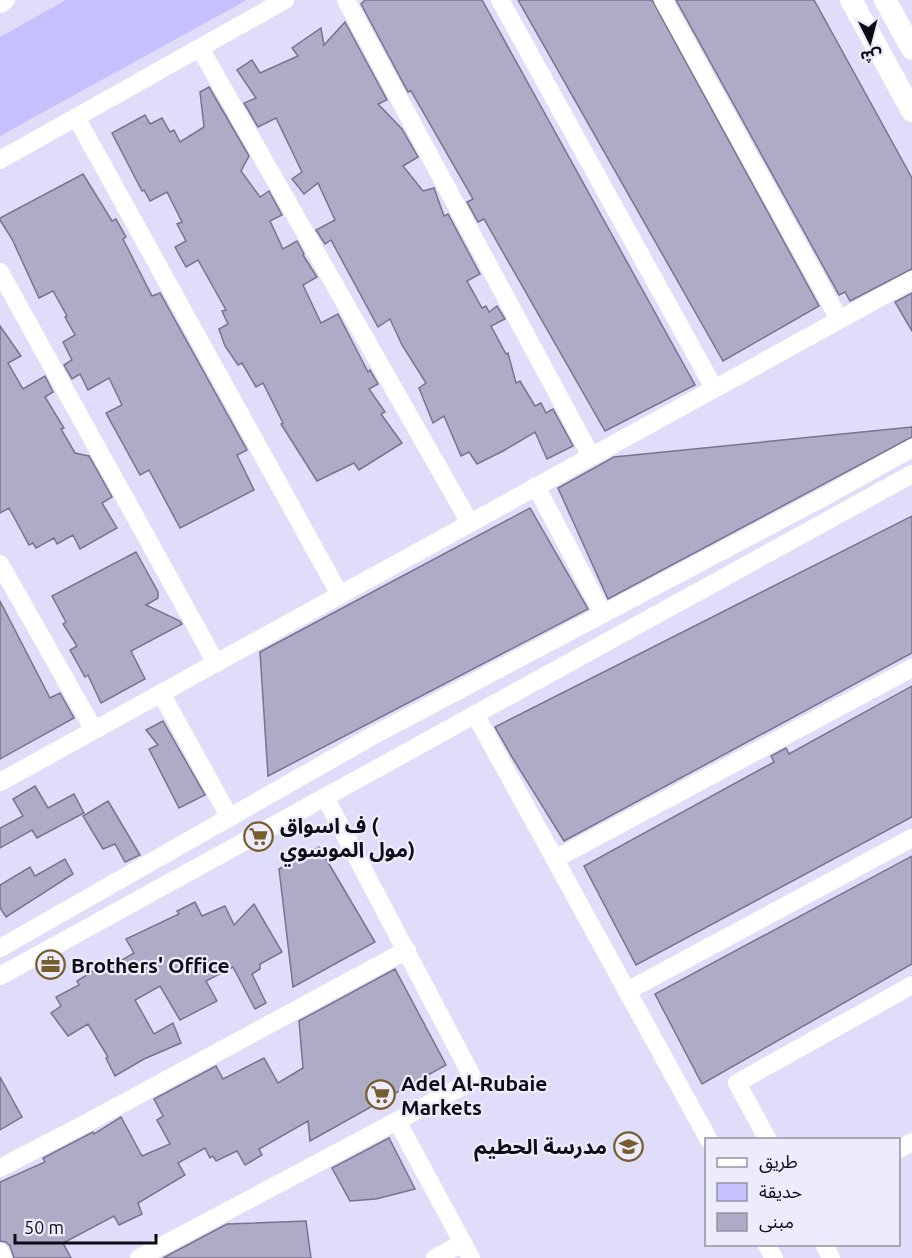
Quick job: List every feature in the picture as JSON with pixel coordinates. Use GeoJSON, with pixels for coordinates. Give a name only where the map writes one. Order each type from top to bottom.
{"type":"FeatureCollection","features":[{"type":"Feature","properties":{"kind":"main road"},"geometry":{"type":"LineString","coordinates":[[851,0],[906,89],[912,111]]}},
{"type":"Feature","properties":{"kind":"main road"},"geometry":{"type":"LineString","coordinates":[[885,0],[912,49]]}},
{"type":"Feature","properties":{"kind":"street"},"geometry":{"type":"LineString","coordinates":[[0,3],[6,0]]}},
{"type":"Feature","properties":{"kind":"street"},"geometry":{"type":"LineString","coordinates":[[0,160],[285,0]]}},
{"type":"Feature","properties":{"kind":"street"},"geometry":{"type":"LineString","coordinates":[[346,0],[591,456]]}},
{"type":"Feature","properties":{"kind":"street"},"geometry":{"type":"LineString","coordinates":[[500,0],[714,388]]}},
{"type":"Feature","properties":{"kind":"street"},"geometry":{"type":"LineString","coordinates":[[663,0],[839,319]]}},
{"type":"Feature","properties":{"kind":"street"},"geometry":{"type":"LineString","coordinates":[[200,48],[470,523]]}},
{"type":"Feature","properties":{"kind":"street"},"geometry":{"type":"LineString","coordinates":[[76,117],[340,595]]}},
{"type":"Feature","properties":{"kind":"street"},"geometry":{"type":"LineString","coordinates":[[0,272],[216,663]]}},
{"type":"Feature","properties":{"kind":"street"},"geometry":{"type":"LineString","coordinates":[[0,782],[912,280]]}},
{"type":"Feature","properties":{"kind":"street"},"geometry":{"type":"LineString","coordinates":[[0,948],[376,734],[603,615],[912,448]]}},
{"type":"Feature","properties":{"kind":"street"},"geometry":{"type":"LineString","coordinates":[[0,976],[912,474]]}},
{"type":"Feature","properties":{"kind":"street"},"geometry":{"type":"LineString","coordinates":[[536,486],[603,615]]}},
{"type":"Feature","properties":{"kind":"street"},"geometry":{"type":"LineString","coordinates":[[0,564],[94,730]]}},
{"type":"Feature","properties":{"kind":"street"},"geometry":{"type":"LineString","coordinates":[[555,859],[912,668]]}},
{"type":"Feature","properties":{"kind":"street"},"geometry":{"type":"LineString","coordinates":[[161,693],[230,818]]}},
{"type":"Feature","properties":{"kind":"street"},"geometry":{"type":"LineString","coordinates":[[476,714],[708,1138]]}},
{"type":"Feature","properties":{"kind":"street"},"geometry":{"type":"LineString","coordinates":[[139,1258],[474,1080],[325,797]]}},
{"type":"Feature","properties":{"kind":"street"},"geometry":{"type":"LineString","coordinates":[[627,991],[912,838]]}},
{"type":"Feature","properties":{"kind":"street"},"geometry":{"type":"LineString","coordinates":[[177,848],[174,860],[182,871],[189,873]]}},
{"type":"Feature","properties":{"kind":"street"},"geometry":{"type":"LineString","coordinates":[[135,871],[147,877],[150,882],[148,895]]}},
{"type":"Feature","properties":{"kind":"street"},"geometry":{"type":"LineString","coordinates":[[0,1168],[407,950]]}},
{"type":"Feature","properties":{"kind":"street"},"geometry":{"type":"LineString","coordinates":[[767,1138],[737,1083],[912,985]]}},
{"type":"Feature","properties":{"kind":"street"},"geometry":{"type":"LineString","coordinates":[[397,1120],[467,1251],[435,1258]]}},
{"type":"Feature","properties":{"kind":"street"},"geometry":{"type":"LineString","coordinates":[[0,1252],[3,1258]]}},
{"type":"Feature","properties":{"kind":"green space"},"geometry":{"type":"Polygon","coordinates":[[[66,0],[247,0],[0,136],[0,37],[66,0]]]}},
{"type":"Feature","properties":{"kind":"building"},"geometry":{"type":"Polygon","coordinates":[[[365,0],[482,0],[695,385],[605,431],[484,219],[478,222],[467,202],[473,199],[411,91],[408,92],[361,4],[365,0]]]}},
{"type":"Feature","properties":{"kind":"building"},"geometry":{"type":"Polygon","coordinates":[[[518,0],[652,0],[819,306],[723,361],[518,0]]]}},
{"type":"Feature","properties":{"kind":"building"},"geometry":{"type":"Polygon","coordinates":[[[676,0],[814,0],[912,178],[912,269],[850,301],[845,292],[839,295],[676,0]]]}},
{"type":"Feature","properties":{"kind":"building"},"geometry":{"type":"Polygon","coordinates":[[[345,22],[387,100],[378,104],[402,129],[418,157],[403,166],[423,191],[434,188],[444,216],[448,214],[480,274],[467,281],[482,308],[486,306],[489,312],[497,306],[505,319],[491,326],[506,354],[508,353],[516,383],[520,381],[535,406],[541,403],[546,413],[553,409],[573,446],[547,459],[535,432],[477,464],[469,452],[461,456],[444,416],[433,423],[419,388],[426,383],[402,345],[390,319],[378,327],[331,240],[325,244],[316,230],[335,220],[318,183],[304,194],[292,179],[302,172],[276,118],[258,127],[244,103],[256,98],[237,70],[252,60],[260,73],[298,56],[292,48],[321,28],[324,45],[345,22]]]}},
{"type":"Feature","properties":{"kind":"building"},"geometry":{"type":"Polygon","coordinates":[[[209,87],[249,156],[241,171],[260,197],[269,191],[282,215],[270,221],[283,249],[297,241],[317,277],[303,285],[321,323],[338,314],[368,372],[370,370],[378,384],[369,389],[385,412],[381,414],[402,443],[359,470],[354,463],[317,481],[281,424],[283,423],[263,383],[256,387],[242,363],[238,365],[225,346],[219,329],[228,324],[222,311],[226,310],[198,260],[186,267],[175,247],[186,241],[177,224],[182,222],[167,192],[150,201],[144,190],[142,191],[112,133],[145,115],[150,124],[162,118],[170,132],[174,130],[180,142],[204,127],[200,92],[209,87]]]}},
{"type":"Feature","properties":{"kind":"building"},"geometry":{"type":"Polygon","coordinates":[[[83,174],[112,221],[116,219],[126,237],[123,239],[152,296],[160,293],[247,450],[237,455],[254,490],[180,528],[149,470],[140,475],[106,413],[122,405],[109,378],[88,390],[80,374],[72,379],[64,365],[72,360],[63,342],[75,335],[65,317],[67,316],[53,291],[39,298],[12,239],[0,220],[83,174]]]}},
{"type":"Feature","properties":{"kind":"building"},"geometry":{"type":"Polygon","coordinates":[[[912,293],[912,331],[895,302],[912,293]]]}},
{"type":"Feature","properties":{"kind":"building"},"geometry":{"type":"Polygon","coordinates":[[[0,326],[21,356],[8,363],[23,389],[45,376],[53,392],[45,397],[64,428],[61,429],[75,453],[89,456],[112,497],[102,503],[117,528],[80,549],[73,535],[57,544],[54,538],[36,548],[33,543],[29,545],[9,508],[0,513],[0,326]]]}},
{"type":"Feature","properties":{"kind":"building"},"geometry":{"type":"Polygon","coordinates":[[[912,427],[912,437],[608,599],[558,488],[614,457],[912,427]]]}},
{"type":"Feature","properties":{"kind":"building"},"geometry":{"type":"Polygon","coordinates":[[[530,508],[588,609],[268,776],[260,652],[530,508]]]}},
{"type":"Feature","properties":{"kind":"building"},"geometry":{"type":"Polygon","coordinates":[[[912,516],[912,653],[564,841],[495,727],[912,516]]]}},
{"type":"Feature","properties":{"kind":"building"},"geometry":{"type":"Polygon","coordinates":[[[136,552],[158,592],[158,598],[146,605],[182,624],[131,651],[145,679],[101,703],[88,675],[85,677],[70,650],[77,646],[63,624],[66,622],[52,596],[136,552]]]}},
{"type":"Feature","properties":{"kind":"building"},"geometry":{"type":"Polygon","coordinates":[[[0,601],[50,698],[60,693],[74,718],[0,759],[0,601]]]}},
{"type":"Feature","properties":{"kind":"building"},"geometry":{"type":"Polygon","coordinates":[[[912,686],[912,817],[636,965],[584,866],[774,762],[771,756],[786,748],[789,754],[912,686]]]}},
{"type":"Feature","properties":{"kind":"building"},"geometry":{"type":"Polygon","coordinates":[[[163,721],[205,795],[179,808],[149,749],[158,745],[146,730],[163,721]]]}},
{"type":"Feature","properties":{"kind":"building"},"geometry":{"type":"Polygon","coordinates":[[[35,786],[48,808],[74,794],[84,813],[37,838],[32,830],[0,848],[0,828],[23,816],[13,799],[35,786]]]}},
{"type":"Feature","properties":{"kind":"building"},"geometry":{"type":"Polygon","coordinates":[[[108,801],[140,855],[125,862],[115,844],[103,849],[83,816],[108,801]]]}},
{"type":"Feature","properties":{"kind":"building"},"geometry":{"type":"Polygon","coordinates":[[[319,847],[375,942],[293,987],[279,869],[319,847]]]}},
{"type":"Feature","properties":{"kind":"building"},"geometry":{"type":"Polygon","coordinates":[[[912,856],[912,964],[702,1084],[655,994],[912,856]]]}},
{"type":"Feature","properties":{"kind":"building"},"geometry":{"type":"Polygon","coordinates":[[[65,859],[73,874],[6,917],[0,908],[0,885],[30,867],[35,876],[65,859]]]}},
{"type":"Feature","properties":{"kind":"building"},"geometry":{"type":"Polygon","coordinates":[[[195,902],[202,916],[225,906],[234,925],[254,904],[282,952],[260,964],[260,969],[252,974],[266,1003],[255,1009],[233,967],[206,981],[217,1001],[180,1020],[160,986],[135,1000],[154,1034],[173,1023],[181,1043],[144,1059],[115,1076],[106,1058],[108,1057],[88,1024],[68,1036],[51,1013],[61,1006],[56,997],[79,985],[77,981],[101,966],[104,971],[134,953],[126,939],[179,914],[177,911],[195,902]]]}},
{"type":"Feature","properties":{"kind":"building"},"geometry":{"type":"Polygon","coordinates":[[[395,969],[446,1065],[310,1141],[308,1121],[259,1149],[262,1155],[245,1165],[237,1151],[216,1161],[213,1156],[210,1158],[205,1148],[178,1163],[185,1175],[138,1203],[142,1214],[119,1225],[114,1216],[63,1243],[71,1258],[14,1258],[10,1246],[0,1241],[0,1182],[45,1162],[43,1158],[93,1132],[94,1134],[121,1117],[142,1156],[170,1144],[157,1120],[163,1116],[154,1099],[216,1066],[223,1079],[264,1058],[278,1083],[303,1068],[299,1021],[395,969]]]}},
{"type":"Feature","properties":{"kind":"building"},"geometry":{"type":"Polygon","coordinates":[[[0,1077],[22,1117],[0,1130],[0,1077]]]}},
{"type":"Feature","properties":{"kind":"building"},"geometry":{"type":"Polygon","coordinates":[[[389,1138],[415,1189],[376,1199],[350,1201],[332,1168],[389,1138]]]}},
{"type":"Feature","properties":{"kind":"building"},"geometry":{"type":"Polygon","coordinates":[[[306,1221],[311,1258],[163,1258],[227,1224],[306,1221]]]}},
{"type":"Feature","properties":{"kind":"place","name":"ف اسواق ( مول الموسوي)"},"geometry":{"type":"Point","coordinates":[259,837]}},
{"type":"Feature","properties":{"kind":"place","name":"Brothers' Office"},"geometry":{"type":"Point","coordinates":[50,965]}},
{"type":"Feature","properties":{"kind":"place","name":"Adel Al-Rubaie Markets"},"geometry":{"type":"Point","coordinates":[380,1095]}},
{"type":"Feature","properties":{"kind":"place","name":"مدرسة الحطيم"},"geometry":{"type":"Point","coordinates":[628,1146]}}]}
